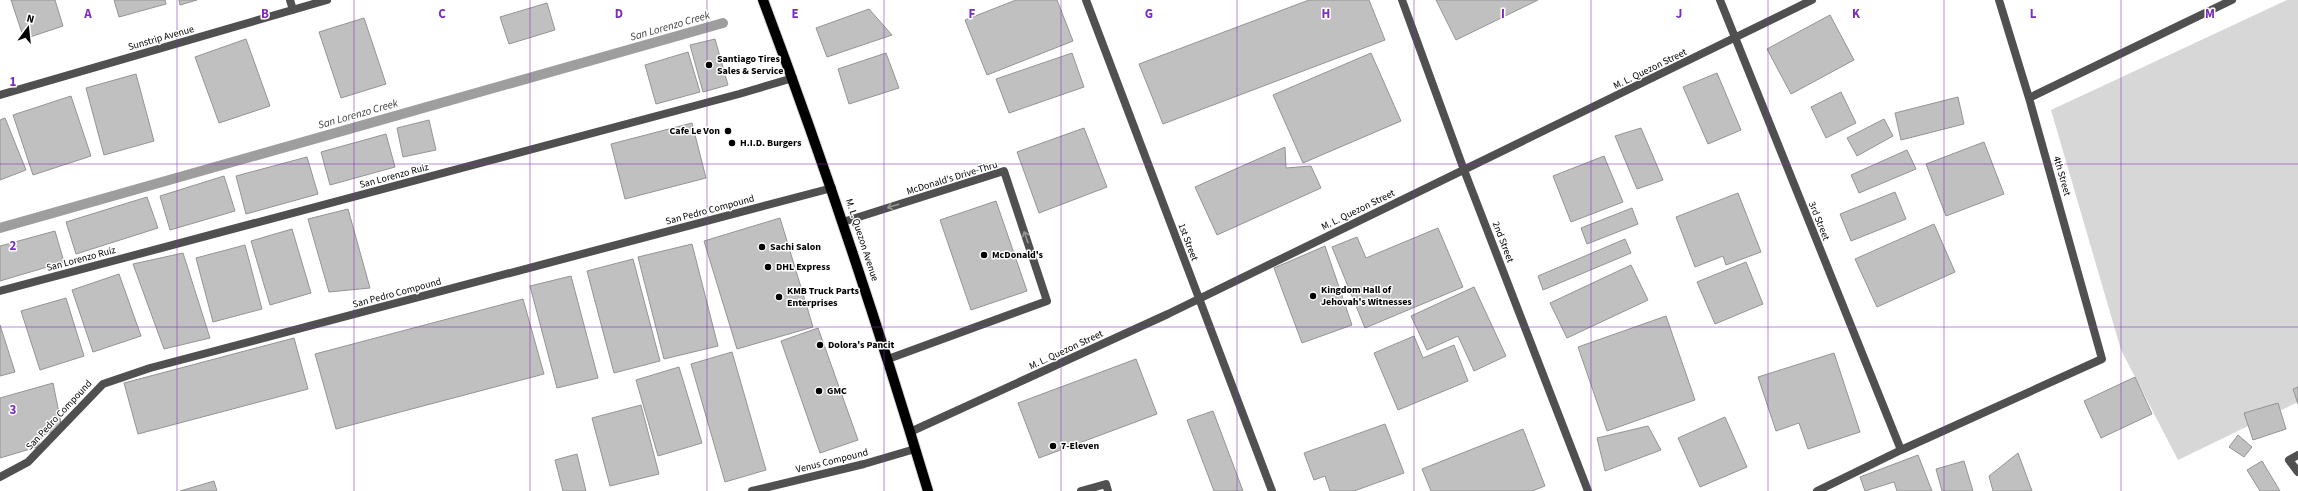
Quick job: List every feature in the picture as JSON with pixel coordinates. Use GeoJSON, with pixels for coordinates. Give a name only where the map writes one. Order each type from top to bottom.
{"type":"FeatureCollection","features":[{"type":"Feature","properties":{"kind":"main road","name":"M. L. Quezon Avenue"},"geometry":{"type":"LineString","coordinates":[[763,0],[793,78],[832,188],[888,359],[928,491]]}},
{"type":"Feature","properties":{"kind":"street"},"geometry":{"type":"LineString","coordinates":[[290,0],[293,10]]}},
{"type":"Feature","properties":{"kind":"street","name":"Sunstrip Avenue"},"geometry":{"type":"LineString","coordinates":[[0,94],[327,0]]}},
{"type":"Feature","properties":{"kind":"street","name":"1st Street"},"geometry":{"type":"LineString","coordinates":[[1086,0],[1272,491]]}},
{"type":"Feature","properties":{"kind":"street","name":"2nd Street"},"geometry":{"type":"LineString","coordinates":[[1402,0],[1464,170],[1588,491]]}},
{"type":"Feature","properties":{"kind":"street","name":"3rd Street"},"geometry":{"type":"LineString","coordinates":[[1720,0],[1734,39],[1901,450]]}},
{"type":"Feature","properties":{"kind":"street","name":"M. L. Quezon Street"},"geometry":{"type":"LineString","coordinates":[[910,432],[1199,299],[1812,0]]}},
{"type":"Feature","properties":{"kind":"street","name":"4th Street"},"geometry":{"type":"LineString","coordinates":[[1901,450],[2102,359],[2030,98],[1999,0]]}},
{"type":"Feature","properties":{"kind":"street"},"geometry":{"type":"LineString","coordinates":[[2030,98],[2232,0]]}},
{"type":"Feature","properties":{"kind":"street","name":"San Lorenzo Ruiz"},"geometry":{"type":"LineString","coordinates":[[0,291],[740,94],[793,78]]}},
{"type":"Feature","properties":{"kind":"street","name":"McDonald's Drive-Thru"},"geometry":{"type":"LineString","coordinates":[[843,222],[1004,171],[1048,301],[888,359]]}},
{"type":"Feature","properties":{"kind":"street","name":"San Pedro Compound"},"geometry":{"type":"LineString","coordinates":[[0,477],[28,462],[103,384],[150,368],[832,188]]}},
{"type":"Feature","properties":{"kind":"street","name":"Venus Compound"},"geometry":{"type":"LineString","coordinates":[[752,491],[864,464],[915,449]]}},
{"type":"Feature","properties":{"kind":"street"},"geometry":{"type":"LineString","coordinates":[[1817,491],[1901,450]]}},
{"type":"Feature","properties":{"kind":"street"},"geometry":{"type":"LineString","coordinates":[[2298,455],[2289,460],[2298,472]]}},
{"type":"Feature","properties":{"kind":"street"},"geometry":{"type":"LineString","coordinates":[[1081,491],[1106,484],[1108,491]]}},
{"type":"Feature","properties":{"kind":"shaded area"},"geometry":{"type":"Polygon","coordinates":[[[2287,0],[2298,0],[2298,402],[2178,460],[2121,350],[2051,110],[2287,0]]]}},
{"type":"Feature","properties":{"kind":"building"},"geometry":{"type":"Polygon","coordinates":[[[11,0],[55,0],[63,26],[24,39],[11,0]]]}},
{"type":"Feature","properties":{"kind":"building"},"geometry":{"type":"Polygon","coordinates":[[[114,0],[165,0],[166,4],[119,17],[114,0]]]}},
{"type":"Feature","properties":{"kind":"building"},"geometry":{"type":"Polygon","coordinates":[[[179,0],[197,0],[180,5],[179,0]]]}},
{"type":"Feature","properties":{"kind":"building"},"geometry":{"type":"Polygon","coordinates":[[[1016,0],[1057,0],[1073,41],[987,75],[965,20],[1016,0]]]}},
{"type":"Feature","properties":{"kind":"building"},"geometry":{"type":"Polygon","coordinates":[[[1309,0],[1369,0],[1385,40],[1163,124],[1139,64],[1309,0]]]}},
{"type":"Feature","properties":{"kind":"building"},"geometry":{"type":"Polygon","coordinates":[[[1436,0],[1538,0],[1456,40],[1436,0]]]}},
{"type":"Feature","properties":{"kind":"building"},"geometry":{"type":"Polygon","coordinates":[[[547,3],[555,30],[509,44],[500,17],[547,3]]]}},
{"type":"Feature","properties":{"kind":"building"},"geometry":{"type":"Polygon","coordinates":[[[869,9],[892,35],[827,57],[816,28],[869,9]]]}},
{"type":"Feature","properties":{"kind":"building"},"geometry":{"type":"Polygon","coordinates":[[[1830,15],[1854,60],[1791,94],[1767,49],[1830,15]]]}},
{"type":"Feature","properties":{"kind":"building"},"geometry":{"type":"Polygon","coordinates":[[[364,18],[386,84],[341,98],[319,32],[364,18]]]}},
{"type":"Feature","properties":{"kind":"building"},"geometry":{"type":"Polygon","coordinates":[[[246,39],[270,106],[219,123],[195,57],[246,39]]]}},
{"type":"Feature","properties":{"kind":"building","name":"Santiago Tires Sales & Service"},"geometry":{"type":"Polygon","coordinates":[[[715,39],[728,85],[703,92],[690,45],[715,39]]]}},
{"type":"Feature","properties":{"kind":"building"},"geometry":{"type":"Polygon","coordinates":[[[688,52],[700,92],[656,104],[645,65],[688,52]]]}},
{"type":"Feature","properties":{"kind":"building"},"geometry":{"type":"Polygon","coordinates":[[[886,53],[899,88],[849,104],[838,69],[886,53]]]}},
{"type":"Feature","properties":{"kind":"building"},"geometry":{"type":"Polygon","coordinates":[[[1072,53],[1084,87],[1009,113],[996,79],[1072,53]]]}},
{"type":"Feature","properties":{"kind":"building"},"geometry":{"type":"Polygon","coordinates":[[[1371,53],[1401,121],[1303,163],[1273,95],[1371,53]]]}},
{"type":"Feature","properties":{"kind":"building"},"geometry":{"type":"Polygon","coordinates":[[[1717,73],[1741,130],[1708,144],[1683,87],[1717,73]]]}},
{"type":"Feature","properties":{"kind":"building"},"geometry":{"type":"Polygon","coordinates":[[[136,74],[154,141],[104,155],[86,88],[136,74]]]}},
{"type":"Feature","properties":{"kind":"building"},"geometry":{"type":"Polygon","coordinates":[[[1841,92],[1856,123],[1826,138],[1811,107],[1841,92]]]}},
{"type":"Feature","properties":{"kind":"building"},"geometry":{"type":"Polygon","coordinates":[[[71,96],[91,156],[33,175],[13,115],[71,96]]]}},
{"type":"Feature","properties":{"kind":"building"},"geometry":{"type":"Polygon","coordinates":[[[1958,97],[1964,124],[1901,140],[1895,113],[1958,97]]]}},
{"type":"Feature","properties":{"kind":"building"},"geometry":{"type":"Polygon","coordinates":[[[5,118],[26,170],[0,180],[0,120],[5,118]]]}},
{"type":"Feature","properties":{"kind":"building"},"geometry":{"type":"Polygon","coordinates":[[[1884,119],[1893,136],[1857,156],[1847,138],[1884,119]]]}},
{"type":"Feature","properties":{"kind":"building"},"geometry":{"type":"Polygon","coordinates":[[[429,120],[436,150],[403,157],[397,128],[429,120]]]}},
{"type":"Feature","properties":{"kind":"building"},"geometry":{"type":"Polygon","coordinates":[[[692,123],[706,178],[625,199],[611,144],[692,123]]]}},
{"type":"Feature","properties":{"kind":"building"},"geometry":{"type":"Polygon","coordinates":[[[1084,128],[1107,187],[1039,213],[1017,152],[1084,128]]]}},
{"type":"Feature","properties":{"kind":"building"},"geometry":{"type":"Polygon","coordinates":[[[1641,128],[1663,180],[1637,189],[1615,136],[1641,128]]]}},
{"type":"Feature","properties":{"kind":"building"},"geometry":{"type":"Polygon","coordinates":[[[386,134],[395,167],[330,185],[321,152],[386,134]]]}},
{"type":"Feature","properties":{"kind":"building"},"geometry":{"type":"Polygon","coordinates":[[[1984,142],[2004,194],[1946,216],[1926,164],[1984,142]]]}},
{"type":"Feature","properties":{"kind":"building"},"geometry":{"type":"Polygon","coordinates":[[[1285,147],[1286,168],[1311,166],[1321,188],[1217,235],[1195,187],[1285,147]]]}},
{"type":"Feature","properties":{"kind":"building"},"geometry":{"type":"Polygon","coordinates":[[[1907,150],[1916,169],[1859,193],[1851,175],[1907,150]]]}},
{"type":"Feature","properties":{"kind":"building"},"geometry":{"type":"Polygon","coordinates":[[[1604,156],[1623,202],[1571,222],[1553,176],[1604,156]]]}},
{"type":"Feature","properties":{"kind":"building"},"geometry":{"type":"Polygon","coordinates":[[[307,157],[318,194],[246,214],[236,176],[307,157]]]}},
{"type":"Feature","properties":{"kind":"building"},"geometry":{"type":"Polygon","coordinates":[[[224,176],[235,211],[170,230],[160,196],[224,176]]]}},
{"type":"Feature","properties":{"kind":"building"},"geometry":{"type":"Polygon","coordinates":[[[1895,192],[1906,219],[1851,241],[1840,214],[1895,192]]]}},
{"type":"Feature","properties":{"kind":"building"},"geometry":{"type":"Polygon","coordinates":[[[1738,193],[1761,252],[1726,265],[1723,256],[1695,267],[1676,217],[1738,193]]]}},
{"type":"Feature","properties":{"kind":"building"},"geometry":{"type":"Polygon","coordinates":[[[147,197],[158,228],[76,254],[66,222],[147,197]]]}},
{"type":"Feature","properties":{"kind":"building","name":"McDonald's"},"geometry":{"type":"Polygon","coordinates":[[[996,201],[1027,291],[971,310],[940,220],[996,201]]]}},
{"type":"Feature","properties":{"kind":"building"},"geometry":{"type":"Polygon","coordinates":[[[1632,208],[1638,224],[1587,244],[1581,228],[1632,208]]]}},
{"type":"Feature","properties":{"kind":"building"},"geometry":{"type":"Polygon","coordinates":[[[348,209],[370,288],[329,292],[308,219],[348,209]]]}},
{"type":"Feature","properties":{"kind":"building"},"geometry":{"type":"Polygon","coordinates":[[[780,218],[813,327],[737,349],[704,241],[780,218]]]}},
{"type":"Feature","properties":{"kind":"building"},"geometry":{"type":"Polygon","coordinates":[[[1934,224],[1955,272],[1877,307],[1855,259],[1934,224]]]}},
{"type":"Feature","properties":{"kind":"building"},"geometry":{"type":"Polygon","coordinates":[[[1438,228],[1463,287],[1365,328],[1332,247],[1357,237],[1366,258],[1438,228]]]}},
{"type":"Feature","properties":{"kind":"building"},"geometry":{"type":"Polygon","coordinates":[[[292,229],[311,293],[270,305],[251,241],[292,229]]]}},
{"type":"Feature","properties":{"kind":"building"},"geometry":{"type":"Polygon","coordinates":[[[55,231],[64,262],[0,281],[0,246],[55,231]]]}},
{"type":"Feature","properties":{"kind":"building"},"geometry":{"type":"Polygon","coordinates":[[[1625,239],[1631,253],[1543,290],[1538,276],[1625,239]]]}},
{"type":"Feature","properties":{"kind":"building"},"geometry":{"type":"Polygon","coordinates":[[[692,244],[718,346],[664,359],[638,257],[692,244]]]}},
{"type":"Feature","properties":{"kind":"building"},"geometry":{"type":"Polygon","coordinates":[[[245,245],[262,309],[213,322],[196,258],[245,245]]]}},
{"type":"Feature","properties":{"kind":"building","name":"Kingdom Hall of Jehovah's Witnesses"},"geometry":{"type":"Polygon","coordinates":[[[1325,246],[1352,325],[1302,343],[1274,268],[1325,246]]]}},
{"type":"Feature","properties":{"kind":"building"},"geometry":{"type":"Polygon","coordinates":[[[183,253],[210,338],[164,349],[133,264],[183,253]]]}},
{"type":"Feature","properties":{"kind":"building"},"geometry":{"type":"Polygon","coordinates":[[[633,259],[660,361],[614,373],[587,271],[633,259]]]}},
{"type":"Feature","properties":{"kind":"building"},"geometry":{"type":"Polygon","coordinates":[[[1746,262],[1763,304],[1715,324],[1697,282],[1746,262]]]}},
{"type":"Feature","properties":{"kind":"building"},"geometry":{"type":"Polygon","coordinates":[[[1631,265],[1648,300],[1567,338],[1550,303],[1631,265]]]}},
{"type":"Feature","properties":{"kind":"building"},"geometry":{"type":"Polygon","coordinates":[[[119,274],[141,336],[93,352],[72,290],[119,274]]]}},
{"type":"Feature","properties":{"kind":"building"},"geometry":{"type":"Polygon","coordinates":[[[571,276],[598,378],[557,388],[530,286],[571,276]]]}},
{"type":"Feature","properties":{"kind":"building"},"geometry":{"type":"Polygon","coordinates":[[[1474,287],[1506,356],[1474,371],[1458,336],[1427,350],[1411,316],[1474,287]]]}},
{"type":"Feature","properties":{"kind":"building"},"geometry":{"type":"Polygon","coordinates":[[[66,298],[84,356],[40,370],[21,311],[66,298]]]}},
{"type":"Feature","properties":{"kind":"building"},"geometry":{"type":"Polygon","coordinates":[[[523,299],[544,374],[336,429],[315,354],[523,299]]]}},
{"type":"Feature","properties":{"kind":"building"},"geometry":{"type":"Polygon","coordinates":[[[1666,316],[1695,400],[1607,431],[1578,347],[1666,316]]]}},
{"type":"Feature","properties":{"kind":"building"},"geometry":{"type":"Polygon","coordinates":[[[0,325],[15,372],[0,376],[0,325]]]}},
{"type":"Feature","properties":{"kind":"building","name":"GMC"},"geometry":{"type":"Polygon","coordinates":[[[818,328],[858,440],[820,453],[781,341],[818,328]]]}},
{"type":"Feature","properties":{"kind":"building"},"geometry":{"type":"Polygon","coordinates":[[[1414,336],[1423,358],[1454,345],[1468,381],[1398,410],[1374,353],[1414,336]]]}},
{"type":"Feature","properties":{"kind":"building"},"geometry":{"type":"Polygon","coordinates":[[[294,338],[308,389],[138,434],[124,383],[294,338]]]}},
{"type":"Feature","properties":{"kind":"building"},"geometry":{"type":"Polygon","coordinates":[[[732,352],[766,470],[725,482],[691,364],[732,352]]]}},
{"type":"Feature","properties":{"kind":"building"},"geometry":{"type":"Polygon","coordinates":[[[1834,353],[1860,432],[1808,449],[1799,423],[1776,431],[1758,377],[1834,353]]]}},
{"type":"Feature","properties":{"kind":"building"},"geometry":{"type":"Polygon","coordinates":[[[1136,359],[1157,414],[1039,458],[1018,403],[1136,359]]]}},
{"type":"Feature","properties":{"kind":"building"},"geometry":{"type":"Polygon","coordinates":[[[679,367],[702,443],[658,456],[636,380],[679,367]]]}},
{"type":"Feature","properties":{"kind":"building"},"geometry":{"type":"Polygon","coordinates":[[[2135,377],[2152,414],[2101,438],[2084,401],[2135,377]]]}},
{"type":"Feature","properties":{"kind":"building"},"geometry":{"type":"Polygon","coordinates":[[[53,383],[62,428],[43,435],[37,447],[0,458],[0,398],[53,383]]]}},
{"type":"Feature","properties":{"kind":"building"},"geometry":{"type":"Polygon","coordinates":[[[2298,387],[2298,404],[2293,389],[2298,387]]]}},
{"type":"Feature","properties":{"kind":"building"},"geometry":{"type":"Polygon","coordinates":[[[2278,403],[2286,429],[2253,440],[2244,413],[2278,403]]]}},
{"type":"Feature","properties":{"kind":"building"},"geometry":{"type":"Polygon","coordinates":[[[641,405],[659,474],[610,486],[592,418],[641,405]]]}},
{"type":"Feature","properties":{"kind":"building"},"geometry":{"type":"Polygon","coordinates":[[[1213,411],[1243,491],[1214,491],[1187,420],[1213,411]]]}},
{"type":"Feature","properties":{"kind":"building"},"geometry":{"type":"Polygon","coordinates":[[[1725,417],[1747,467],[1700,487],[1678,438],[1725,417]]]}},
{"type":"Feature","properties":{"kind":"building"},"geometry":{"type":"Polygon","coordinates":[[[1385,424],[1404,473],[1354,491],[1330,491],[1325,476],[1314,480],[1304,453],[1385,424]]]}},
{"type":"Feature","properties":{"kind":"building"},"geometry":{"type":"Polygon","coordinates":[[[1648,426],[1661,450],[1605,471],[1597,438],[1648,426]]]}},
{"type":"Feature","properties":{"kind":"building"},"geometry":{"type":"Polygon","coordinates":[[[1523,429],[1545,486],[1532,491],[1431,491],[1422,469],[1523,429]]]}},
{"type":"Feature","properties":{"kind":"building"},"geometry":{"type":"Polygon","coordinates":[[[2238,435],[2252,447],[2244,457],[2229,447],[2238,435]]]}},
{"type":"Feature","properties":{"kind":"building"},"geometry":{"type":"Polygon","coordinates":[[[2018,453],[2032,491],[1993,491],[1989,476],[2018,453]]]}},
{"type":"Feature","properties":{"kind":"building"},"geometry":{"type":"Polygon","coordinates":[[[577,454],[586,491],[563,491],[555,460],[577,454]]]}},
{"type":"Feature","properties":{"kind":"building"},"geometry":{"type":"Polygon","coordinates":[[[1918,455],[1932,491],[1897,491],[1894,482],[1865,491],[1860,477],[1918,455]]]}},
{"type":"Feature","properties":{"kind":"building"},"geometry":{"type":"Polygon","coordinates":[[[1964,461],[1973,491],[1942,491],[1936,469],[1964,461]]]}},
{"type":"Feature","properties":{"kind":"building"},"geometry":{"type":"Polygon","coordinates":[[[2262,461],[2280,491],[2260,491],[2247,470],[2262,461]]]}},
{"type":"Feature","properties":{"kind":"building"},"geometry":{"type":"Polygon","coordinates":[[[214,481],[217,491],[180,491],[214,481]]]}},
{"type":"Feature","properties":{"kind":"waterway","name":"San Lorenzo Creek"},"geometry":{"type":"LineString","coordinates":[[0,228],[723,23]]}},
{"type":"Feature","properties":{"kind":"place","name":"Santiago Tires Sales & Service"},"geometry":{"type":"Point","coordinates":[709,65]}},
{"type":"Feature","properties":{"kind":"place","name":"Cafe Le Von"},"geometry":{"type":"Point","coordinates":[728,131]}},
{"type":"Feature","properties":{"kind":"place","name":"H.I.D. Burgers"},"geometry":{"type":"Point","coordinates":[732,143]}},
{"type":"Feature","properties":{"kind":"place","name":"Sachi Salon"},"geometry":{"type":"Point","coordinates":[762,247]}},
{"type":"Feature","properties":{"kind":"place","name":"McDonald's"},"geometry":{"type":"Point","coordinates":[984,255]}},
{"type":"Feature","properties":{"kind":"place","name":"DHL Express"},"geometry":{"type":"Point","coordinates":[768,267]}},
{"type":"Feature","properties":{"kind":"place","name":"Kingdom Hall of Jehovah's Witnesses"},"geometry":{"type":"Point","coordinates":[1313,296]}},
{"type":"Feature","properties":{"kind":"place","name":"KMB Truck Parts Enterprises"},"geometry":{"type":"Point","coordinates":[779,297]}},
{"type":"Feature","properties":{"kind":"place","name":"Dolora's Pancit"},"geometry":{"type":"Point","coordinates":[820,345]}},
{"type":"Feature","properties":{"kind":"place","name":"GMC"},"geometry":{"type":"Point","coordinates":[819,391]}},
{"type":"Feature","properties":{"kind":"place","name":"7-Eleven"},"geometry":{"type":"Point","coordinates":[1053,446]}}]}
